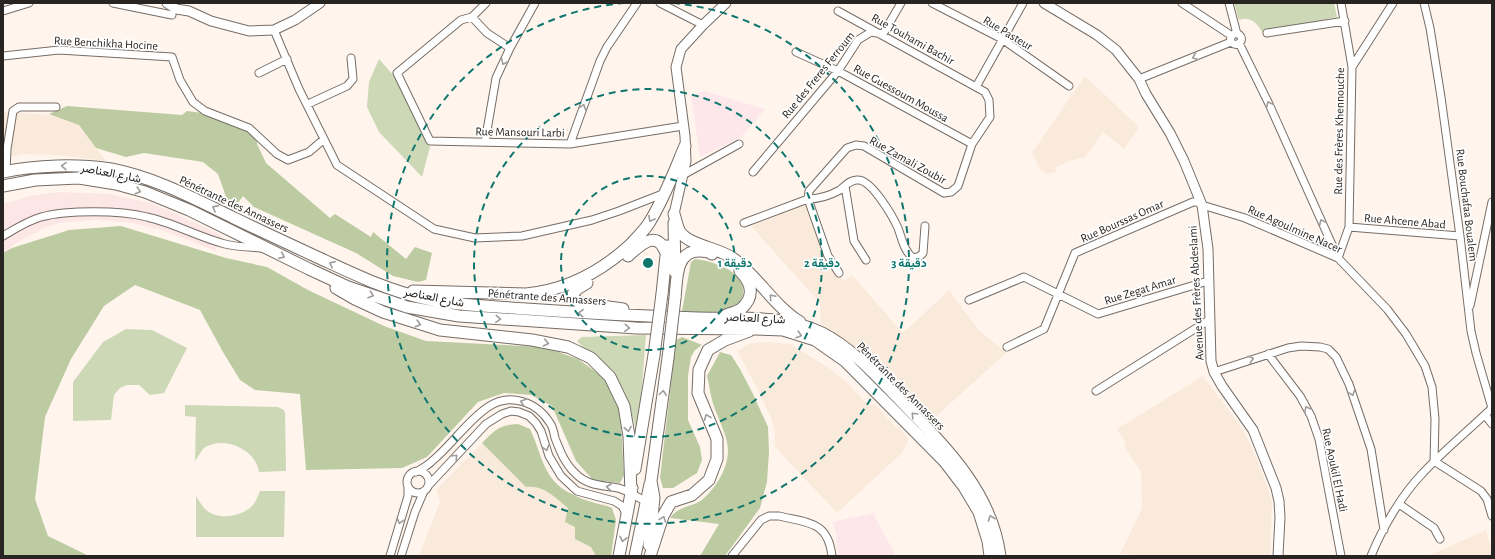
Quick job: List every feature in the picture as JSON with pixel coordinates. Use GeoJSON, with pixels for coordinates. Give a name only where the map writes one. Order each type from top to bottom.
{"type":"FeatureCollection","features":[{"type":"Feature","properties":{"kind":"highway"},"geometry":{"type":"LineString","coordinates":[[393,290],[526,294],[544,292],[565,286],[597,270],[615,259],[648,225],[665,193],[685,141]]}},
{"type":"Feature","properties":{"kind":"highway","name":"Pénétrante des Annassers"},"geometry":{"type":"LineString","coordinates":[[5,171],[65,166],[112,170],[151,180],[191,196],[351,274],[393,290],[425,299],[464,305],[598,314],[752,317],[782,321],[820,332],[839,344],[868,368],[959,463],[991,516],[1000,556]]}},
{"type":"Feature","properties":{"kind":"highway","name":"شارع العناصر"},"geometry":{"type":"LineString","coordinates":[[3,186],[35,180],[79,178],[116,184],[145,192],[189,210],[309,270],[348,287],[407,307],[459,316],[636,328],[783,330],[815,340],[845,360],[945,462],[964,487],[979,512],[988,540],[990,556]]}},
{"type":"Feature","properties":{"kind":"highway"},"geometry":{"type":"LineString","coordinates":[[619,556],[654,355],[666,252],[674,214]]}},
{"type":"Feature","properties":{"kind":"highway"},"geometry":{"type":"LineString","coordinates":[[674,214],[675,298]]}},
{"type":"Feature","properties":{"kind":"highway"},"geometry":{"type":"LineString","coordinates":[[674,214],[681,232],[690,240],[732,258],[749,272],[783,310],[813,330]]}},
{"type":"Feature","properties":{"kind":"highway"},"geometry":{"type":"LineString","coordinates":[[651,315],[610,306],[580,303],[574,299],[573,294],[577,289],[612,269],[645,242],[656,240],[661,244],[666,252]]}},
{"type":"Feature","properties":{"kind":"highway"},"geometry":{"type":"LineString","coordinates":[[635,556],[651,481],[679,267],[684,256],[692,251],[708,252],[738,268],[747,278],[751,290],[748,301],[740,310],[718,317]]}},
{"type":"Feature","properties":{"kind":"highway"},"geometry":{"type":"LineString","coordinates":[[309,270],[355,299],[383,312],[414,323],[440,330],[539,341],[568,347],[591,358],[610,376],[624,406],[630,436],[631,494]]}},
{"type":"Feature","properties":{"kind":"highway"},"geometry":{"type":"LineString","coordinates":[[649,556],[663,516],[671,502],[692,495],[709,480],[717,459],[717,439],[698,393],[699,370],[708,350],[725,340],[754,329]]}},
{"type":"Feature","properties":{"kind":"highway"},"geometry":{"type":"LineString","coordinates":[[649,556],[654,498],[651,481]]}},
{"type":"Feature","properties":{"kind":"main road"},"geometry":{"type":"LineString","coordinates":[[167,3],[176,9],[189,11],[211,21],[249,31],[274,30],[295,20],[320,3]]}},
{"type":"Feature","properties":{"kind":"main road"},"geometry":{"type":"LineString","coordinates":[[674,214],[686,161],[676,67],[681,49],[726,3]]}},
{"type":"Feature","properties":{"kind":"main road","name":"Avenue des Frères Abdeslami"},"geometry":{"type":"LineString","coordinates":[[1044,3],[1097,35],[1116,50],[1140,79],[1146,94],[1170,133],[1202,205],[1208,249],[1211,361],[1214,372],[1222,386],[1253,430],[1276,488],[1279,509],[1278,556]]}},
{"type":"Feature","properties":{"kind":"street"},"geometry":{"type":"LineString","coordinates":[[3,11],[29,3]]}},
{"type":"Feature","properties":{"kind":"street"},"geometry":{"type":"LineString","coordinates":[[113,3],[172,15]]}},
{"type":"Feature","properties":{"kind":"street"},"geometry":{"type":"LineString","coordinates":[[486,3],[472,17],[487,33],[510,48]]}},
{"type":"Feature","properties":{"kind":"street"},"geometry":{"type":"LineString","coordinates":[[486,142],[496,78],[510,48],[536,3]]}},
{"type":"Feature","properties":{"kind":"street"},"geometry":{"type":"LineString","coordinates":[[570,144],[600,61],[607,47],[637,3]]}},
{"type":"Feature","properties":{"kind":"street"},"geometry":{"type":"LineString","coordinates":[[660,3],[703,25]]}},
{"type":"Feature","properties":{"kind":"street"},"geometry":{"type":"LineString","coordinates":[[883,34],[901,3]]}},
{"type":"Feature","properties":{"kind":"street","name":"Rue Pasteur"},"geometry":{"type":"LineString","coordinates":[[932,3],[1002,40],[1070,86]]}},
{"type":"Feature","properties":{"kind":"street"},"geometry":{"type":"LineString","coordinates":[[976,87],[1023,3]]}},
{"type":"Feature","properties":{"kind":"street"},"geometry":{"type":"LineString","coordinates":[[1182,3],[1233,37]]}},
{"type":"Feature","properties":{"kind":"street"},"geometry":{"type":"LineString","coordinates":[[1229,3],[1233,37]]}},
{"type":"Feature","properties":{"kind":"street","name":"Rue des Frères Khennouche"},"geometry":{"type":"LineString","coordinates":[[1338,258],[1349,227],[1352,68],[1341,3]]}},
{"type":"Feature","properties":{"kind":"street"},"geometry":{"type":"LineString","coordinates":[[1352,68],[1393,3]]}},
{"type":"Feature","properties":{"kind":"street","name":"Rue Bouchafaa Boualem"},"geometry":{"type":"LineString","coordinates":[[1424,3],[1430,28],[1441,97],[1469,312],[1476,353],[1492,408]]}},
{"type":"Feature","properties":{"kind":"street","name":"Rue Touhami Bachir"},"geometry":{"type":"LineString","coordinates":[[838,11],[883,34],[976,87]]}},
{"type":"Feature","properties":{"kind":"street","name":"Rue Mansouri Larbi"},"geometry":{"type":"LineString","coordinates":[[472,17],[461,20],[397,73],[430,141],[570,144],[683,126]]}},
{"type":"Feature","properties":{"kind":"street"},"geometry":{"type":"LineString","coordinates":[[1267,33],[1345,21]]}},
{"type":"Feature","properties":{"kind":"street"},"geometry":{"type":"LineString","coordinates":[[274,30],[299,89],[308,104],[323,140],[337,166],[434,229],[476,238],[522,236],[619,211],[665,193]]}},
{"type":"Feature","properties":{"kind":"street","name":"Rue des Freres Ferroum"},"geometry":{"type":"LineString","coordinates":[[753,172],[838,71],[858,40],[871,32],[883,34]]}},
{"type":"Feature","properties":{"kind":"street"},"geometry":{"type":"LineString","coordinates":[[1140,79],[1233,37],[1240,36],[1241,39],[1239,43],[1269,104],[1338,258]]}},
{"type":"Feature","properties":{"kind":"street","name":"Rue Benchikha Hocine"},"geometry":{"type":"LineString","coordinates":[[3,56],[59,50],[172,57],[180,80],[193,102],[205,111],[249,128],[277,154],[288,160],[309,152],[323,140]]}},
{"type":"Feature","properties":{"kind":"street","name":"Rue Guessoum Moussa"},"geometry":{"type":"LineString","coordinates":[[796,52],[838,71],[972,144]]}},
{"type":"Feature","properties":{"kind":"street"},"geometry":{"type":"LineString","coordinates":[[308,104],[347,86],[353,79],[351,58]]}},
{"type":"Feature","properties":{"kind":"street"},"geometry":{"type":"LineString","coordinates":[[259,73],[287,59]]}},
{"type":"Feature","properties":{"kind":"street","name":"Rue Zamali Zoubir"},"geometry":{"type":"LineString","coordinates":[[808,199],[809,191],[847,148],[856,145],[864,146],[944,193],[950,192],[958,186],[972,144],[990,117],[989,100],[985,92],[976,87]]}},
{"type":"Feature","properties":{"kind":"street"},"geometry":{"type":"LineString","coordinates":[[5,171],[6,149],[13,111],[20,107],[56,107]]}},
{"type":"Feature","properties":{"kind":"street"},"geometry":{"type":"LineString","coordinates":[[683,175],[739,144]]}},
{"type":"Feature","properties":{"kind":"street"},"geometry":{"type":"LineString","coordinates":[[744,223],[808,199],[825,197],[851,181],[858,179],[864,181],[873,189],[891,214],[898,228],[907,254],[913,258],[920,256],[923,253],[925,226]]}},
{"type":"Feature","properties":{"kind":"street"},"geometry":{"type":"LineString","coordinates":[[845,186],[854,241],[866,260]]}},
{"type":"Feature","properties":{"kind":"street"},"geometry":{"type":"LineString","coordinates":[[808,199],[828,256],[839,273]]}},
{"type":"Feature","properties":{"kind":"street","name":"Rue Bourssas Omar"},"geometry":{"type":"LineString","coordinates":[[1007,347],[1044,329],[1075,253],[1193,202],[1197,202],[1202,205]]}},
{"type":"Feature","properties":{"kind":"street"},"geometry":{"type":"LineString","coordinates":[[1469,312],[1492,202]]}},
{"type":"Feature","properties":{"kind":"street","name":"Rue Agoulmine Nacer"},"geometry":{"type":"LineString","coordinates":[[1202,205],[1245,218],[1338,258],[1387,309],[1406,334],[1425,366],[1432,387],[1435,419],[1434,461]]}},
{"type":"Feature","properties":{"kind":"street"},"geometry":{"type":"LineString","coordinates":[[3,236],[21,225],[42,217],[83,212],[111,213],[146,216],[227,244],[267,249]]}},
{"type":"Feature","properties":{"kind":"street","name":"Rue Ahcene Abad"},"geometry":{"type":"LineString","coordinates":[[1349,227],[1460,236]]}},
{"type":"Feature","properties":{"kind":"street","name":"Rue Zegat Amar"},"geometry":{"type":"LineString","coordinates":[[969,300],[1024,276],[1098,314],[1208,281]]}},
{"type":"Feature","properties":{"kind":"street"},"geometry":{"type":"LineString","coordinates":[[1096,391],[1209,320]]}},
{"type":"Feature","properties":{"kind":"street"},"geometry":{"type":"LineString","coordinates":[[1214,372],[1288,348],[1301,346],[1328,349],[1336,357],[1349,384],[1371,449],[1384,530]]}},
{"type":"Feature","properties":{"kind":"street","name":"Rue Aoukil El Hadi"},"geometry":{"type":"LineString","coordinates":[[1268,354],[1300,396],[1311,416],[1319,440],[1341,556]]}},
{"type":"Feature","properties":{"kind":"street"},"geometry":{"type":"LineString","coordinates":[[390,556],[408,496],[408,478],[412,473],[430,464],[476,417],[488,407],[498,402],[510,399],[523,401],[536,407],[545,416],[551,424],[561,453],[567,464],[585,482],[598,486],[620,488],[646,501]]}},
{"type":"Feature","properties":{"kind":"street"},"geometry":{"type":"LineString","coordinates":[[1372,556],[1384,530],[1399,504],[1419,477],[1434,461],[1492,408]]}},
{"type":"Feature","properties":{"kind":"street"},"geometry":{"type":"LineString","coordinates":[[408,486],[415,492],[426,488],[486,424],[502,414],[511,411],[519,412],[529,416],[536,423],[541,431],[549,456],[561,476],[577,491],[622,506],[627,516]]}},
{"type":"Feature","properties":{"kind":"street"},"geometry":{"type":"LineString","coordinates":[[1485,415],[1492,424]]}},
{"type":"Feature","properties":{"kind":"street"},"geometry":{"type":"LineString","coordinates":[[1434,461],[1481,491],[1487,499],[1492,516]]}},
{"type":"Feature","properties":{"kind":"street"},"geometry":{"type":"LineString","coordinates":[[401,556],[415,512],[426,488],[428,479],[425,474],[416,472]]}},
{"type":"Feature","properties":{"kind":"street"},"geometry":{"type":"LineString","coordinates":[[1399,504],[1434,528],[1440,540]]}},
{"type":"Feature","properties":{"kind":"street"},"geometry":{"type":"LineString","coordinates":[[732,556],[761,520],[769,516],[779,516],[816,525],[828,538],[832,556]]}},
{"type":"Feature","properties":{"kind":"shaded area"},"geometry":{"type":"Polygon","coordinates":[[[1085,76],[1139,127],[1124,149],[1103,132],[1085,157],[1069,161],[1055,168],[1056,172],[1046,174],[1041,170],[1032,153],[1085,76]]]}},
{"type":"Feature","properties":{"kind":"shaded area"},"geometry":{"type":"Polygon","coordinates":[[[704,91],[765,109],[741,137],[700,157],[691,96],[704,91]]]}},
{"type":"Feature","properties":{"kind":"shaded area"},"geometry":{"type":"Polygon","coordinates":[[[3,112],[55,115],[79,125],[106,161],[57,155],[22,154],[3,159],[3,112]]]}},
{"type":"Feature","properties":{"kind":"shaded area"},"geometry":{"type":"Polygon","coordinates":[[[59,192],[110,194],[150,203],[221,235],[222,241],[217,245],[216,251],[159,229],[132,223],[97,220],[59,223],[44,228],[16,243],[3,255],[3,204],[30,196],[59,192]]]}},
{"type":"Feature","properties":{"kind":"shaded area"},"geometry":{"type":"Polygon","coordinates":[[[807,204],[827,261],[844,281],[852,275],[903,333],[949,290],[978,329],[1006,353],[931,421],[894,387],[821,328],[820,303],[750,225],[807,204]]]}},
{"type":"Feature","properties":{"kind":"shaded area"},"geometry":{"type":"Polygon","coordinates":[[[769,342],[790,344],[829,368],[845,381],[867,404],[876,405],[897,429],[899,427],[909,439],[902,453],[837,513],[775,447],[775,432],[771,418],[737,351],[751,343],[769,342]]]}},
{"type":"Feature","properties":{"kind":"shaded area"},"geometry":{"type":"Polygon","coordinates":[[[1203,376],[1241,427],[1252,447],[1266,483],[1272,503],[1270,556],[1129,556],[1130,554],[1120,554],[1142,508],[1141,472],[1124,447],[1126,443],[1117,429],[1203,376]]]}},
{"type":"Feature","properties":{"kind":"shaded area"},"geometry":{"type":"Polygon","coordinates":[[[518,424],[530,429],[537,445],[541,460],[548,474],[559,487],[570,494],[594,503],[607,505],[612,508],[616,520],[611,556],[419,556],[440,502],[436,490],[493,432],[504,425],[518,424]]]}},
{"type":"Feature","properties":{"kind":"shaded area"},"geometry":{"type":"Polygon","coordinates":[[[873,513],[896,556],[837,556],[836,533],[832,522],[873,513]]]}},
{"type":"Feature","properties":{"kind":"shaded area"},"geometry":{"type":"Polygon","coordinates":[[[1486,530],[1492,556],[1428,556],[1486,530]]]}},
{"type":"Feature","properties":{"kind":"green space"},"geometry":{"type":"Polygon","coordinates":[[[1234,3],[1334,3],[1337,17],[1262,32],[1253,21],[1247,19],[1239,20],[1234,3]]]}},
{"type":"Feature","properties":{"kind":"green space"},"geometry":{"type":"Polygon","coordinates":[[[379,59],[394,76],[430,147],[422,177],[379,132],[367,107],[369,82],[379,59]]]}},
{"type":"Feature","properties":{"kind":"green space"},"geometry":{"type":"Polygon","coordinates":[[[67,106],[182,115],[187,111],[218,115],[257,134],[257,144],[266,163],[330,218],[335,214],[371,237],[373,232],[406,259],[415,247],[432,253],[426,280],[418,282],[393,276],[356,253],[254,207],[243,196],[238,203],[229,205],[218,174],[203,162],[144,153],[126,157],[96,148],[79,125],[49,114],[67,106]]]}},
{"type":"Feature","properties":{"kind":"green space"},"geometry":{"type":"Polygon","coordinates":[[[121,226],[226,258],[267,267],[308,290],[384,326],[426,341],[544,347],[578,359],[607,380],[620,408],[624,475],[620,483],[593,480],[576,461],[552,406],[531,395],[504,393],[478,402],[427,457],[402,468],[306,470],[300,394],[255,390],[240,380],[200,310],[135,285],[104,306],[71,359],[45,417],[35,499],[48,536],[89,556],[3,556],[3,253],[12,248],[69,230],[121,226]]]}},
{"type":"Feature","properties":{"kind":"green space"},"geometry":{"type":"Polygon","coordinates":[[[695,259],[710,262],[726,268],[734,273],[742,285],[743,295],[736,306],[725,311],[718,312],[682,311],[691,262],[695,259]]]}},
{"type":"Feature","properties":{"kind":"green space"},"geometry":{"type":"Polygon","coordinates":[[[126,329],[152,330],[187,348],[164,393],[150,395],[139,385],[127,385],[120,388],[114,395],[111,420],[73,421],[73,382],[103,342],[126,329]]]}},
{"type":"Feature","properties":{"kind":"green space"},"geometry":{"type":"Polygon","coordinates":[[[646,335],[638,437],[630,408],[612,373],[577,341],[582,337],[646,335]]]}},
{"type":"Feature","properties":{"kind":"green space"},"geometry":{"type":"Polygon","coordinates":[[[682,337],[702,345],[695,350],[691,357],[688,376],[688,420],[700,447],[702,460],[697,473],[673,488],[663,488],[660,478],[676,340],[682,337]]]}},
{"type":"Feature","properties":{"kind":"green space"},"geometry":{"type":"Polygon","coordinates":[[[720,352],[731,355],[740,369],[768,427],[769,452],[767,482],[760,508],[725,556],[700,556],[719,524],[670,518],[682,508],[696,503],[704,498],[721,476],[728,457],[724,430],[711,397],[707,376],[720,352]]]}},
{"type":"Feature","properties":{"kind":"green space"},"geometry":{"type":"Polygon","coordinates":[[[185,405],[278,407],[284,410],[286,471],[259,472],[257,464],[245,451],[238,446],[220,443],[212,444],[204,448],[195,461],[196,417],[185,416],[185,405]]]}},
{"type":"Feature","properties":{"kind":"green space"},"geometry":{"type":"Polygon","coordinates":[[[518,424],[530,429],[545,466],[555,482],[577,497],[612,508],[616,520],[611,556],[596,556],[591,547],[575,539],[575,527],[565,522],[568,508],[544,490],[526,487],[482,443],[498,429],[518,424]]]}},
{"type":"Feature","properties":{"kind":"green space"},"geometry":{"type":"Polygon","coordinates":[[[260,491],[285,491],[284,537],[196,537],[196,496],[210,513],[229,516],[243,512],[253,505],[260,491]]]}}]}
